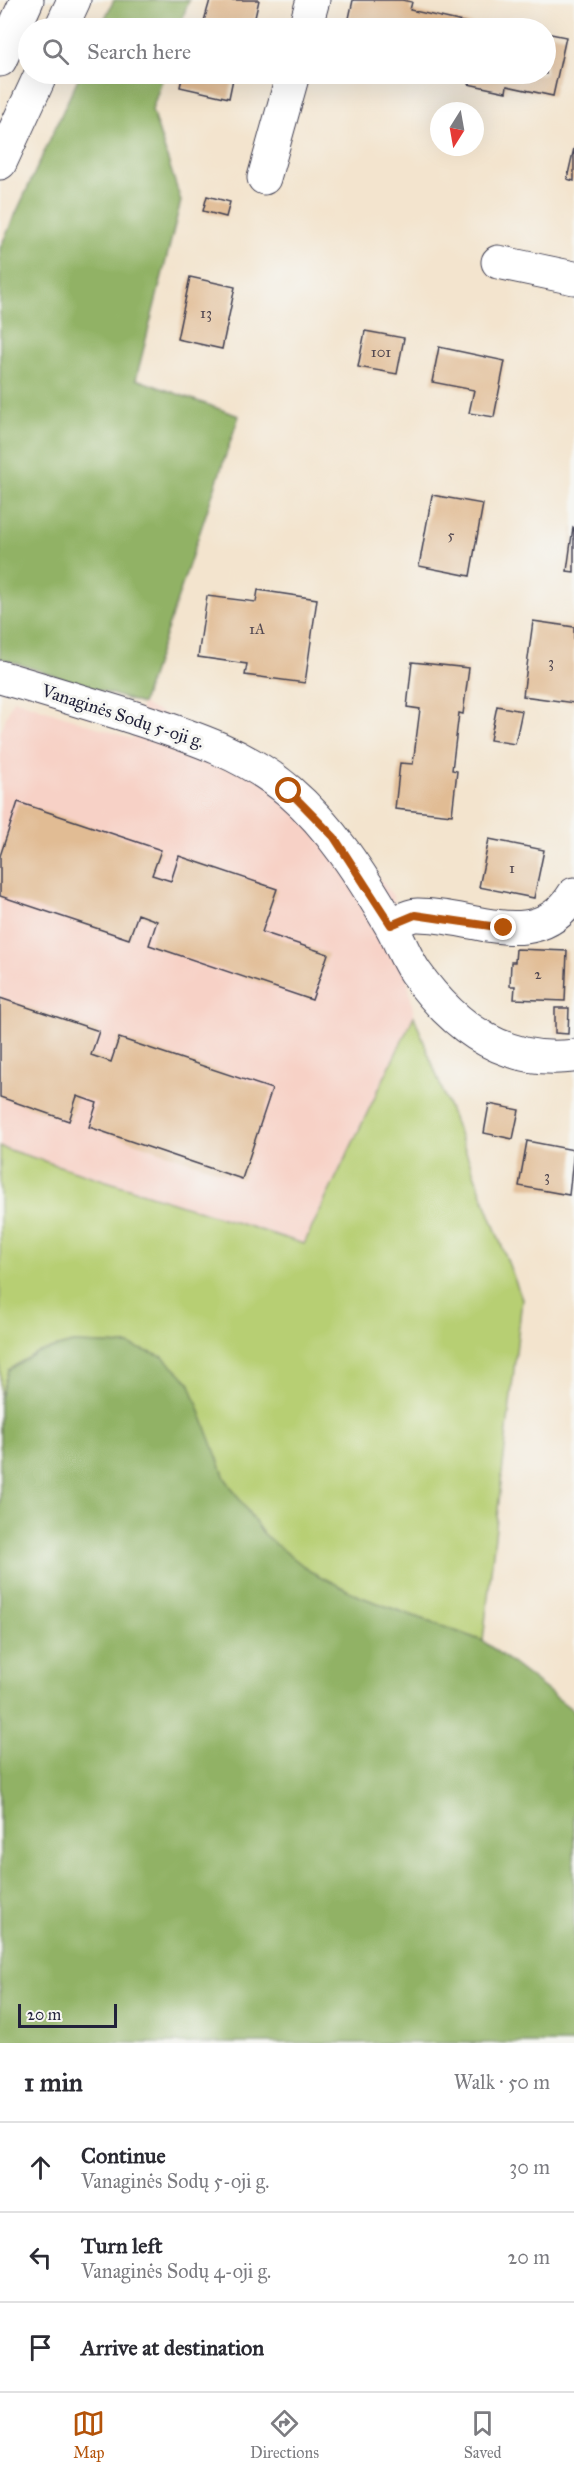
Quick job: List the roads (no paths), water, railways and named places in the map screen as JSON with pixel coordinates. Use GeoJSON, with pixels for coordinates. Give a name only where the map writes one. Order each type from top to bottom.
{"type":"FeatureCollection","features":[{"type":"Feature","properties":{"kind":"main road"},"geometry":{"type":"LineString","coordinates":[[19,18],[27,0]]}},
{"type":"Feature","properties":{"kind":"main road"},"geometry":{"type":"LineString","coordinates":[[66,18],[74,0]]}},
{"type":"Feature","properties":{"kind":"main road"},"geometry":{"type":"LineString","coordinates":[[308,18],[313,0]]}},
{"type":"Feature","properties":{"kind":"main road"},"geometry":{"type":"LineString","coordinates":[[0,60],[18,20]]}},
{"type":"Feature","properties":{"kind":"main road"},"geometry":{"type":"LineString","coordinates":[[0,163],[36,84]]}},
{"type":"Feature","properties":{"kind":"main road"},"geometry":{"type":"LineString","coordinates":[[264,178],[290,84]]}},
{"type":"Feature","properties":{"kind":"main road"},"geometry":{"type":"LineString","coordinates":[[498,262],[574,278]]}},
{"type":"Feature","properties":{"kind":"main road","name":"Vanaginės Sodų 5-oji g."},"geometry":{"type":"LineString","coordinates":[[0,676],[198,738],[248,762],[289,791],[334,837],[391,925],[414,971],[450,1016],[494,1045],[527,1055],[574,1056]]}},
{"type":"Feature","properties":{"kind":"main road"},"geometry":{"type":"LineString","coordinates":[[391,925],[415,915],[504,928],[540,925],[563,911],[574,894]]}}]}
